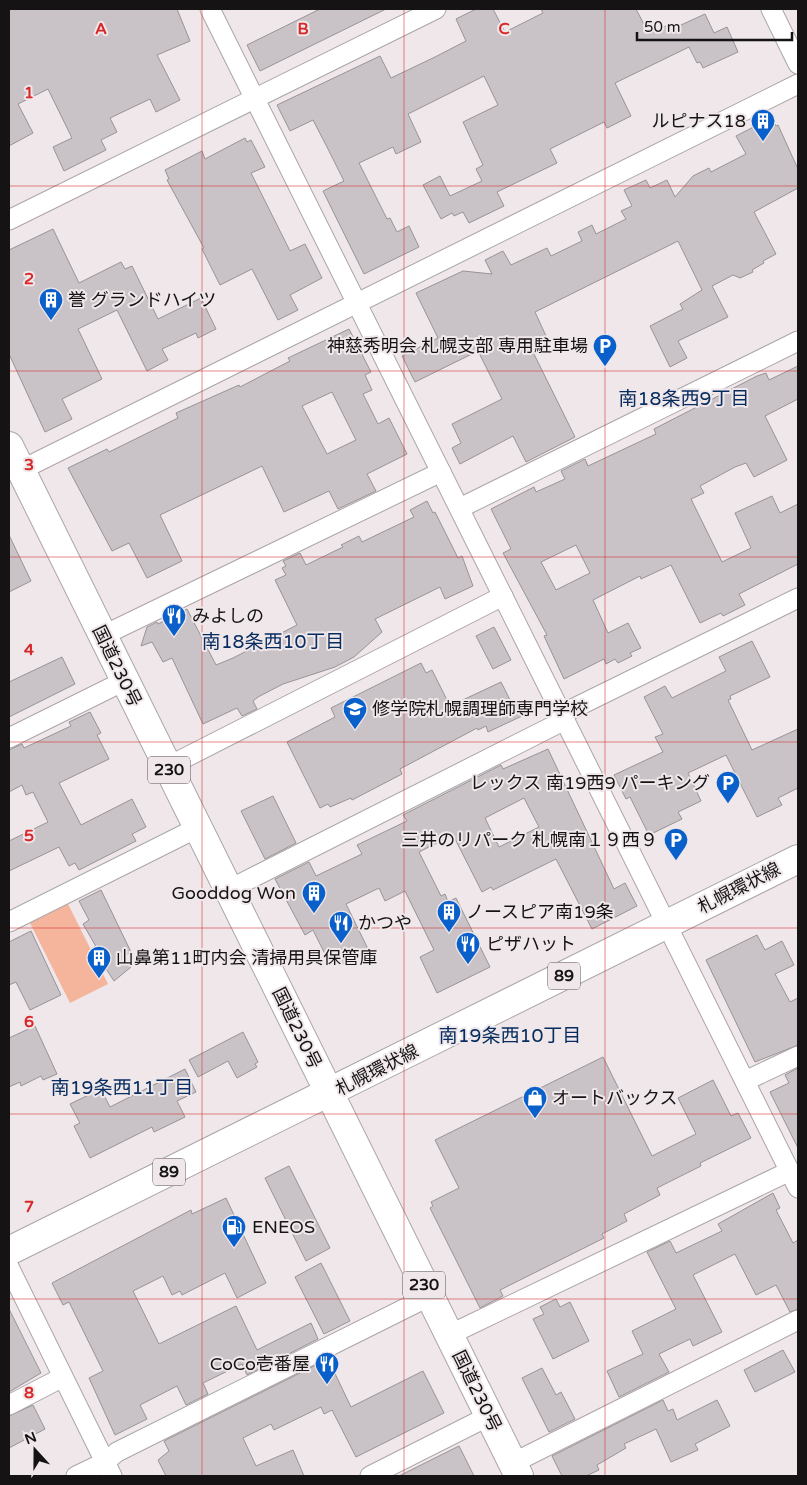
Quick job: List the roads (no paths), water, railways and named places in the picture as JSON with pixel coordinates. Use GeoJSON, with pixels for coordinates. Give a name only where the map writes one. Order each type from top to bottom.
{"type":"FeatureCollection","features":[{"type":"Feature","properties":{"kind":"main road","name":"国道230号"},"geometry":{"type":"LineString","coordinates":[[9,446],[516,1469]]}},
{"type":"Feature","properties":{"kind":"main road","name":"札幌環状線"},"geometry":{"type":"LineString","coordinates":[[9,1251],[329,1094],[798,859]]}},
{"type":"Feature","properties":{"kind":"street"},"geometry":{"type":"LineString","coordinates":[[210,9],[798,1188]]}},
{"type":"Feature","properties":{"kind":"street"},"geometry":{"type":"LineString","coordinates":[[9,220],[436,9]]}},
{"type":"Feature","properties":{"kind":"street"},"geometry":{"type":"LineString","coordinates":[[771,9],[798,64]]}},
{"type":"Feature","properties":{"kind":"street"},"geometry":{"type":"LineString","coordinates":[[21,470],[798,84]]}},
{"type":"Feature","properties":{"kind":"street"},"geometry":{"type":"LineString","coordinates":[[460,508],[798,341]]}},
{"type":"Feature","properties":{"kind":"street"},"geometry":{"type":"LineString","coordinates":[[102,636],[441,472]]}},
{"type":"Feature","properties":{"kind":"street"},"geometry":{"type":"LineString","coordinates":[[167,767],[503,596]]}},
{"type":"Feature","properties":{"kind":"street"},"geometry":{"type":"LineString","coordinates":[[228,890],[798,598]]}},
{"type":"Feature","properties":{"kind":"street"},"geometry":{"type":"LineString","coordinates":[[9,738],[124,681]]}},
{"type":"Feature","properties":{"kind":"street"},"geometry":{"type":"LineString","coordinates":[[9,922],[197,828]]}},
{"type":"Feature","properties":{"kind":"street"},"geometry":{"type":"LineString","coordinates":[[745,1081],[798,1056]]}},
{"type":"Feature","properties":{"kind":"street"},"geometry":{"type":"LineString","coordinates":[[450,1336],[790,1171]]}},
{"type":"Feature","properties":{"kind":"street"},"geometry":{"type":"LineString","coordinates":[[9,1268],[109,1469]]}},
{"type":"Feature","properties":{"kind":"street"},"geometry":{"type":"LineString","coordinates":[[109,1469],[117,1452],[430,1296]]}},
{"type":"Feature","properties":{"kind":"street"},"geometry":{"type":"LineString","coordinates":[[516,1469],[798,1320]]}},
{"type":"Feature","properties":{"kind":"street"},"geometry":{"type":"LineString","coordinates":[[9,1405],[63,1377]]}},
{"type":"Feature","properties":{"kind":"street"},"geometry":{"type":"LineString","coordinates":[[370,1476],[490,1416]]}},
{"type":"Feature","properties":{"kind":"street"},"geometry":{"type":"LineString","coordinates":[[76,1476],[109,1469]]}},
{"type":"Feature","properties":{"kind":"place","name":"ルピナス18"},"geometry":{"type":"Point","coordinates":[763,142]}},
{"type":"Feature","properties":{"kind":"place","name":"誉 グランドハイツ"},"geometry":{"type":"Point","coordinates":[51,321]}},
{"type":"Feature","properties":{"kind":"place","name":"神慈秀明会 札幌支部 専用駐車場"},"geometry":{"type":"Point","coordinates":[605,367]}},
{"type":"Feature","properties":{"kind":"place","name":"みよしの"},"geometry":{"type":"Point","coordinates":[174,637]}},
{"type":"Feature","properties":{"kind":"place","name":"修学院札幌調理師専門学校"},"geometry":{"type":"Point","coordinates":[355,730]}},
{"type":"Feature","properties":{"kind":"place","name":"レックス 南19西9 パーキング"},"geometry":{"type":"Point","coordinates":[728,804]}},
{"type":"Feature","properties":{"kind":"place","name":"三井のリパーク 札幌南１９西９"},"geometry":{"type":"Point","coordinates":[676,861]}},
{"type":"Feature","properties":{"kind":"place","name":"Gooddog Won"},"geometry":{"type":"Point","coordinates":[314,914]}},
{"type":"Feature","properties":{"kind":"place","name":"ノースピア南19条"},"geometry":{"type":"Point","coordinates":[449,933]}},
{"type":"Feature","properties":{"kind":"place","name":"かつや"},"geometry":{"type":"Point","coordinates":[341,944]}},
{"type":"Feature","properties":{"kind":"place","name":"ピザハット"},"geometry":{"type":"Point","coordinates":[468,965]}},
{"type":"Feature","properties":{"kind":"place","name":"山鼻第11町内会 清掃用具保管庫"},"geometry":{"type":"Point","coordinates":[99,979]}},
{"type":"Feature","properties":{"kind":"place","name":"オートバックス"},"geometry":{"type":"Point","coordinates":[535,1119]}},
{"type":"Feature","properties":{"kind":"place","name":"ENEOS"},"geometry":{"type":"Point","coordinates":[234,1248]}},
{"type":"Feature","properties":{"kind":"place","name":"CoCo壱番屋"},"geometry":{"type":"Point","coordinates":[327,1385]}},
{"type":"Feature","properties":{"kind":"district","name":"南18条西9丁目"},"geometry":{"type":"Point","coordinates":[684,399]}},
{"type":"Feature","properties":{"kind":"district","name":"南18条西10丁目"},"geometry":{"type":"Point","coordinates":[273,642]}},
{"type":"Feature","properties":{"kind":"district","name":"南19条西10丁目"},"geometry":{"type":"Point","coordinates":[510,1036]}},
{"type":"Feature","properties":{"kind":"district","name":"南19条西11丁目"},"geometry":{"type":"Point","coordinates":[122,1088]}}]}
